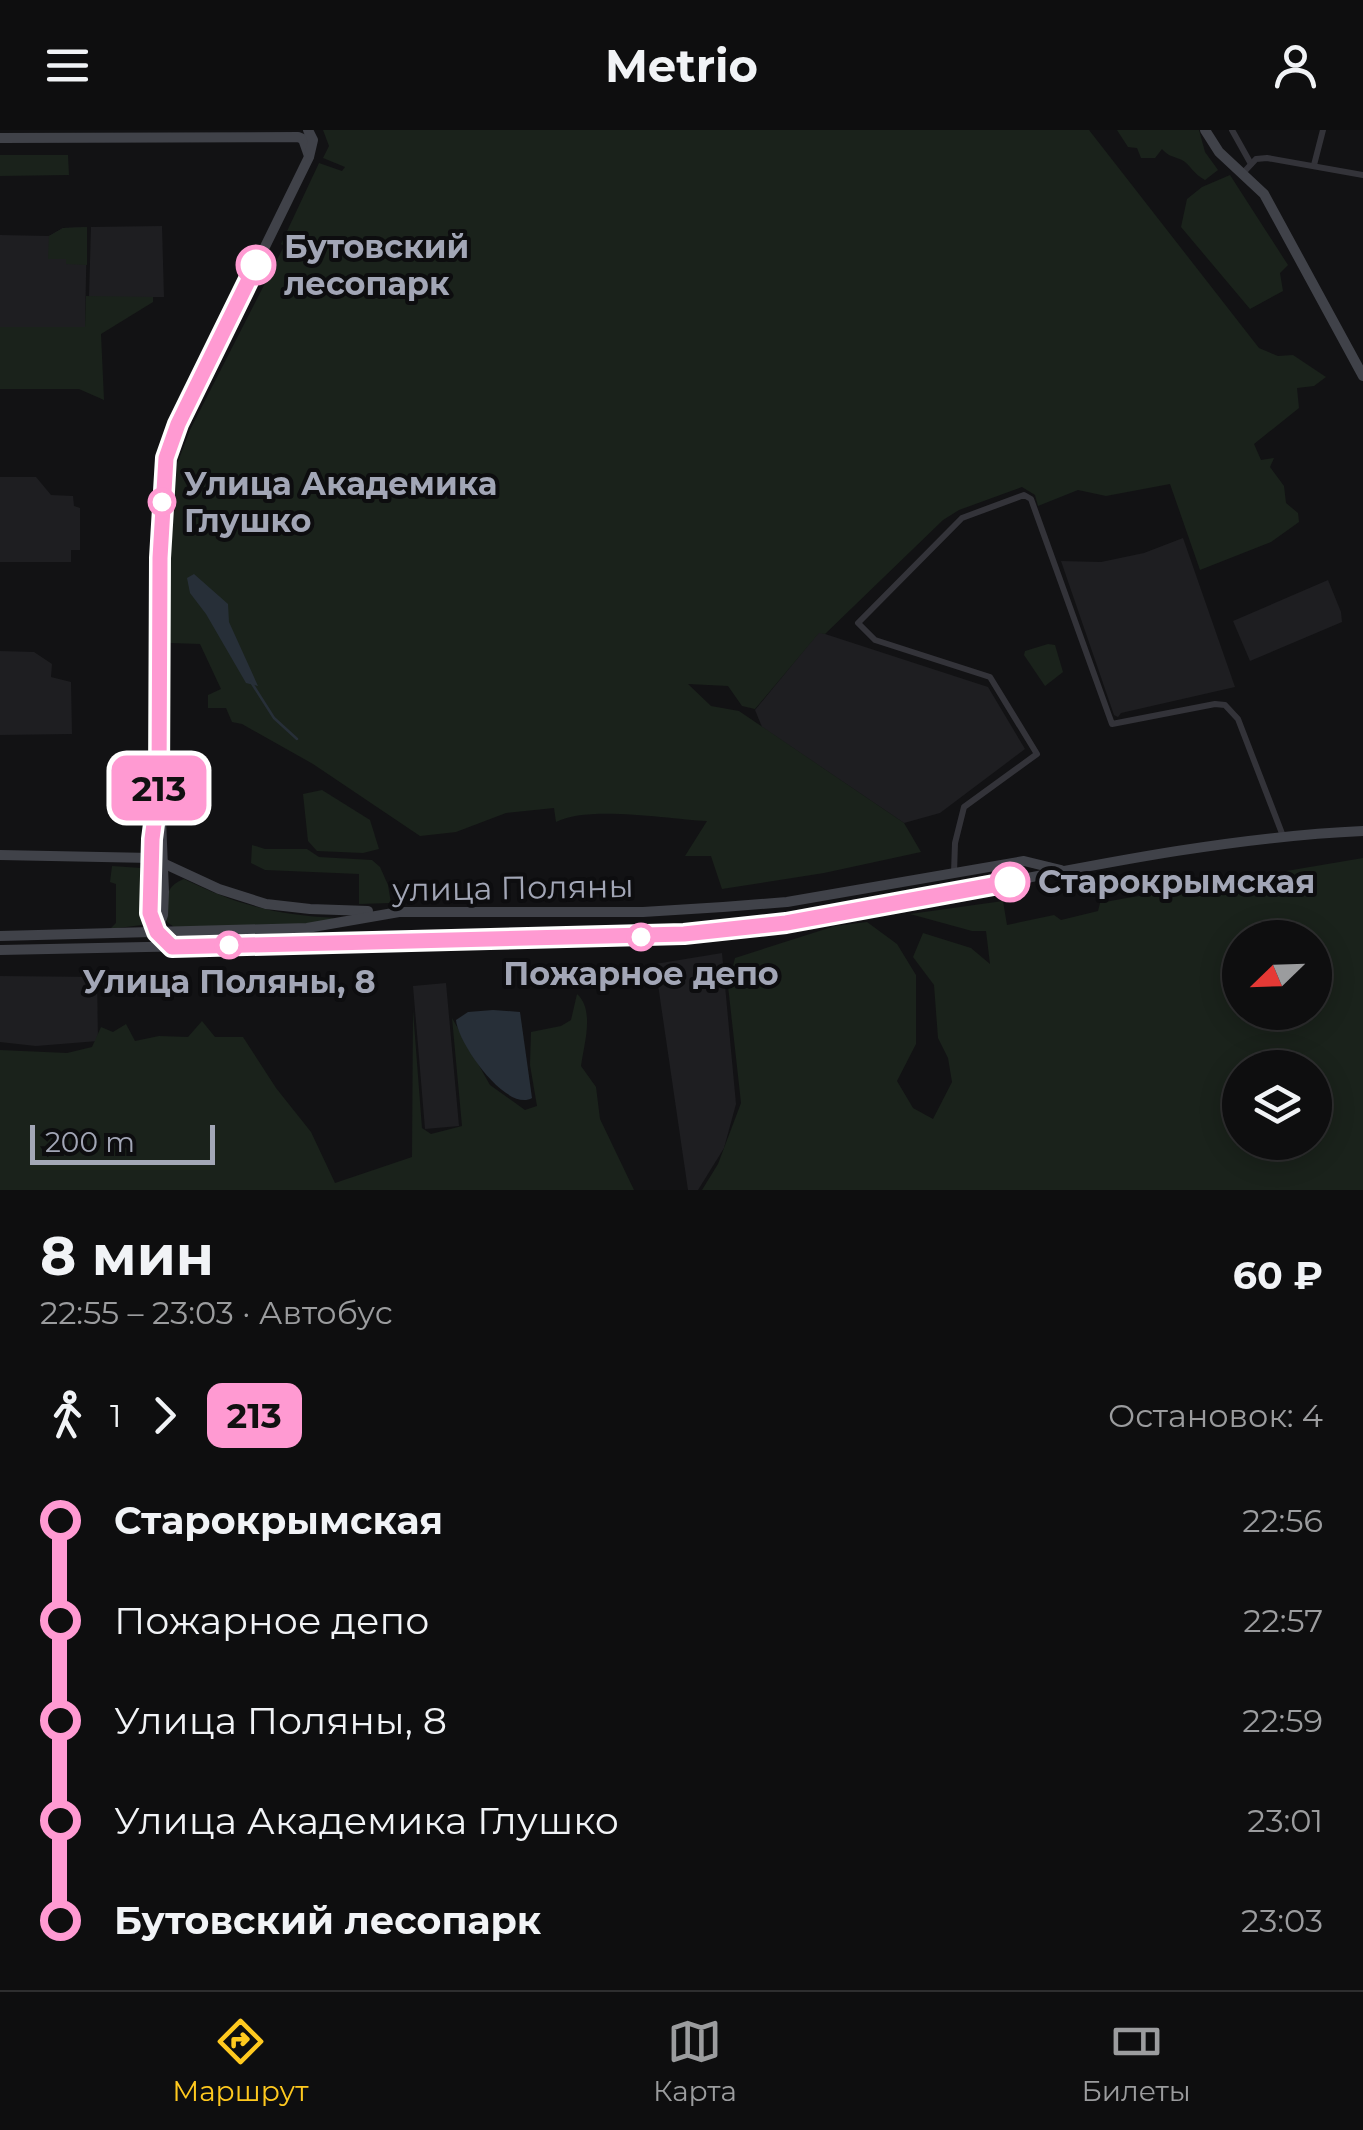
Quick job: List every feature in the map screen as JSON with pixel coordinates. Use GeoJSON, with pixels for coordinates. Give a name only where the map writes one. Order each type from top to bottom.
{"type":"FeatureCollection","features":[{"type":"Feature","properties":{"kind":"main road"},"geometry":{"type":"LineString","coordinates":[[284,136],[300,130]]}},
{"type":"Feature","properties":{"kind":"main road"},"geometry":{"type":"LineString","coordinates":[[172,947],[157,932],[160,558],[166,458],[178,424],[309,156],[313,140],[308,130]]}},
{"type":"Feature","properties":{"kind":"main road"},"geometry":{"type":"LineString","coordinates":[[1206,130],[1219,152],[1231,163],[1247,168],[1264,194],[1363,376]]}},
{"type":"Feature","properties":{"kind":"main road"},"geometry":{"type":"LineString","coordinates":[[0,138],[284,136],[303,139],[309,156]]}},
{"type":"Feature","properties":{"kind":"main road"},"geometry":{"type":"LineString","coordinates":[[152,877],[158,860],[153,832],[159,786]]}},
{"type":"Feature","properties":{"kind":"main road","name":"улица Поляны"},"geometry":{"type":"LineString","coordinates":[[0,950],[645,937],[737,930],[1284,837],[1363,831]]}},
{"type":"Feature","properties":{"kind":"main road"},"geometry":{"type":"LineString","coordinates":[[126,856],[142,848],[153,832]]}},
{"type":"Feature","properties":{"kind":"main road"},"geometry":{"type":"LineString","coordinates":[[0,855],[158,860],[220,889],[266,904],[400,912]]}},
{"type":"Feature","properties":{"kind":"main road"},"geometry":{"type":"LineString","coordinates":[[126,856],[145,864],[152,877],[157,914],[176,932]]}},
{"type":"Feature","properties":{"kind":"main road","name":"улица Поляны"},"geometry":{"type":"LineString","coordinates":[[0,936],[307,928],[400,912],[629,912],[724,907],[787,902],[1024,860],[1067,872]]}},
{"type":"Feature","properties":{"kind":"main road"},"geometry":{"type":"LineString","coordinates":[[132,933],[157,914]]}},
{"type":"Feature","properties":{"kind":"main road"},"geometry":{"type":"LineString","coordinates":[[132,946],[157,932]]}},
{"type":"Feature","properties":{"kind":"street"},"geometry":{"type":"LineString","coordinates":[[1232,130],[1247,168],[1256,158],[1267,158],[1363,175]]}},
{"type":"Feature","properties":{"kind":"street"},"geometry":{"type":"LineString","coordinates":[[1314,164],[1323,130]]}},
{"type":"Feature","properties":{"kind":"street"},"geometry":{"type":"LineString","coordinates":[[954,873],[955,842],[964,807],[1037,754],[990,677],[875,640],[858,623],[962,518],[1024,495],[1031,499],[1112,724],[1224,705],[1238,719],[1284,837]]}},
{"type":"Feature","properties":{"kind":"shaded area"},"geometry":{"type":"Polygon","coordinates":[[[323,130],[1089,130],[1259,348],[1278,356],[1293,355],[1326,377],[1314,386],[1297,388],[1299,408],[1254,444],[1261,460],[1274,458],[1270,467],[1284,486],[1286,503],[1298,513],[1299,522],[1271,542],[1200,570],[1170,484],[1106,496],[1078,490],[1038,506],[1035,495],[1022,487],[959,510],[943,520],[825,634],[819,633],[755,709],[742,706],[728,686],[688,684],[711,706],[739,711],[904,823],[921,852],[722,889],[711,856],[685,856],[707,821],[587,814],[556,822],[554,808],[506,813],[456,832],[420,836],[313,764],[232,722],[226,708],[208,708],[208,695],[221,689],[200,644],[170,643],[170,564],[177,464],[190,430],[284,246],[281,244],[319,163],[342,171],[345,167],[323,158],[329,146],[323,130]]]}},
{"type":"Feature","properties":{"kind":"shaded area"},"geometry":{"type":"Polygon","coordinates":[[[1117,130],[1199,130],[1205,152],[1218,170],[1205,180],[1162,149],[1155,158],[1141,158],[1137,148],[1128,147],[1117,130]]]}},
{"type":"Feature","properties":{"kind":"shaded area"},"geometry":{"type":"Polygon","coordinates":[[[0,155],[68,155],[69,175],[0,176],[0,155]]]}},
{"type":"Feature","properties":{"kind":"shaded area"},"geometry":{"type":"Polygon","coordinates":[[[1230,175],[1288,265],[1280,273],[1283,291],[1250,309],[1181,227],[1187,199],[1202,187],[1230,175]]]}},
{"type":"Feature","properties":{"kind":"shaded area"},"geometry":{"type":"Polygon","coordinates":[[[162,226],[164,297],[89,297],[91,227],[162,226]]]}},
{"type":"Feature","properties":{"kind":"shaded area"},"geometry":{"type":"Polygon","coordinates":[[[87,227],[85,327],[0,327],[0,235],[49,236],[63,228],[87,227]]]}},
{"type":"Feature","properties":{"kind":"shaded area"},"geometry":{"type":"Polygon","coordinates":[[[87,227],[87,265],[48,259],[49,236],[63,228],[87,227]]]}},
{"type":"Feature","properties":{"kind":"shaded area"},"geometry":{"type":"Polygon","coordinates":[[[86,296],[153,297],[153,302],[101,334],[104,400],[79,389],[0,389],[0,327],[85,327],[86,296]]]}},
{"type":"Feature","properties":{"kind":"shaded area"},"geometry":{"type":"Polygon","coordinates":[[[0,477],[36,477],[51,495],[73,496],[74,506],[80,508],[80,550],[71,550],[71,562],[0,562],[0,477]]]}},
{"type":"Feature","properties":{"kind":"shaded area"},"geometry":{"type":"Polygon","coordinates":[[[1183,538],[1235,687],[1121,713],[1118,717],[1114,715],[1061,561],[1101,562],[1144,553],[1183,538]]]}},
{"type":"Feature","properties":{"kind":"shaded area"},"geometry":{"type":"Polygon","coordinates":[[[194,574],[228,604],[229,622],[258,686],[246,683],[190,593],[187,578],[194,574]]]}},
{"type":"Feature","properties":{"kind":"shaded area"},"geometry":{"type":"Polygon","coordinates":[[[1328,580],[1342,622],[1250,661],[1233,621],[1328,580]]]}},
{"type":"Feature","properties":{"kind":"shaded area"},"geometry":{"type":"Polygon","coordinates":[[[819,632],[988,687],[1025,749],[940,813],[904,823],[762,727],[755,710],[819,632]]]}},
{"type":"Feature","properties":{"kind":"shaded area"},"geometry":{"type":"Polygon","coordinates":[[[1055,645],[1063,672],[1045,686],[1024,655],[1025,651],[1055,645]]]}},
{"type":"Feature","properties":{"kind":"shaded area"},"geometry":{"type":"Polygon","coordinates":[[[0,651],[34,652],[52,664],[51,677],[71,682],[72,734],[0,735],[0,651]]]}},
{"type":"Feature","properties":{"kind":"shaded area"},"geometry":{"type":"Polygon","coordinates":[[[322,790],[370,820],[379,849],[363,853],[317,851],[308,841],[303,794],[322,790]]]}},
{"type":"Feature","properties":{"kind":"shaded area"},"geometry":{"type":"Polygon","coordinates":[[[252,845],[265,849],[307,849],[319,857],[372,860],[388,885],[391,903],[359,904],[359,874],[265,870],[251,863],[252,845]]]}},
{"type":"Feature","properties":{"kind":"shaded area"},"geometry":{"type":"Polygon","coordinates":[[[1363,858],[1363,1190],[702,1190],[718,1164],[741,1103],[728,986],[735,958],[835,926],[867,922],[897,944],[916,975],[916,1044],[897,1081],[913,1108],[933,1119],[952,1082],[948,1058],[938,1038],[934,985],[913,957],[923,933],[971,948],[990,964],[986,931],[972,931],[910,914],[1003,901],[1007,925],[1054,915],[1061,920],[1098,911],[1100,903],[1363,858]]]}},
{"type":"Feature","properties":{"kind":"shaded area"},"geometry":{"type":"Polygon","coordinates":[[[112,866],[141,868],[145,873],[142,925],[110,929],[116,923],[116,884],[110,882],[112,866]]]}},
{"type":"Feature","properties":{"kind":"shaded area"},"geometry":{"type":"Polygon","coordinates":[[[184,879],[257,907],[336,918],[313,924],[174,927],[167,922],[167,896],[172,886],[184,879]]]}},
{"type":"Feature","properties":{"kind":"shaded area"},"geometry":{"type":"Polygon","coordinates":[[[722,953],[736,1104],[724,1148],[698,1190],[688,1190],[655,964],[722,953]]]}},
{"type":"Feature","properties":{"kind":"shaded area"},"geometry":{"type":"Polygon","coordinates":[[[0,976],[97,977],[98,1041],[36,1046],[0,1042],[0,976]]]}},
{"type":"Feature","properties":{"kind":"shaded area"},"geometry":{"type":"Polygon","coordinates":[[[446,983],[459,1126],[425,1129],[413,986],[446,983]]]}},
{"type":"Feature","properties":{"kind":"shaded area"},"geometry":{"type":"Polygon","coordinates":[[[577,994],[587,1018],[581,1066],[596,1087],[600,1119],[634,1190],[0,1190],[0,1050],[67,1053],[92,1047],[101,1027],[113,1032],[126,1024],[135,1041],[159,1036],[188,1037],[202,1021],[215,1037],[243,1037],[311,1132],[335,1183],[412,1157],[413,1010],[422,1128],[431,1134],[462,1126],[452,1018],[490,1085],[525,1110],[537,1106],[530,1065],[531,1032],[571,1020],[577,994]]]}},
{"type":"Feature","properties":{"kind":"shaded area"},"geometry":{"type":"Polygon","coordinates":[[[468,1012],[520,1012],[532,1098],[510,1096],[497,1086],[474,1059],[459,1031],[456,1020],[468,1012]]]}},
{"type":"Feature","properties":{"kind":"waterway"},"geometry":{"type":"LineString","coordinates":[[251,682],[274,718],[297,739]]}},
{"type":"Feature","properties":{"kind":"bus line","name":"213"},"geometry":{"type":"LineString","coordinates":[[256,265],[178,424],[166,458],[160,558],[159,786],[152,839],[150,913],[157,932],[172,947],[645,937],[737,930],[1010,882]]}},
{"type":"Feature","properties":{"kind":"place","name":"Бутовский лесопарк"},"geometry":{"type":"Point","coordinates":[256,265]}},
{"type":"Feature","properties":{"kind":"place","name":"Улица Академика Глушко"},"geometry":{"type":"Point","coordinates":[162,502]}},
{"type":"Feature","properties":{"kind":"place","name":"Старокрымская"},"geometry":{"type":"Point","coordinates":[1010,882]}},
{"type":"Feature","properties":{"kind":"place","name":"Пожарное депо"},"geometry":{"type":"Point","coordinates":[641,937]}},
{"type":"Feature","properties":{"kind":"place","name":"Улица Поляны, 8"},"geometry":{"type":"Point","coordinates":[229,945]}}]}
